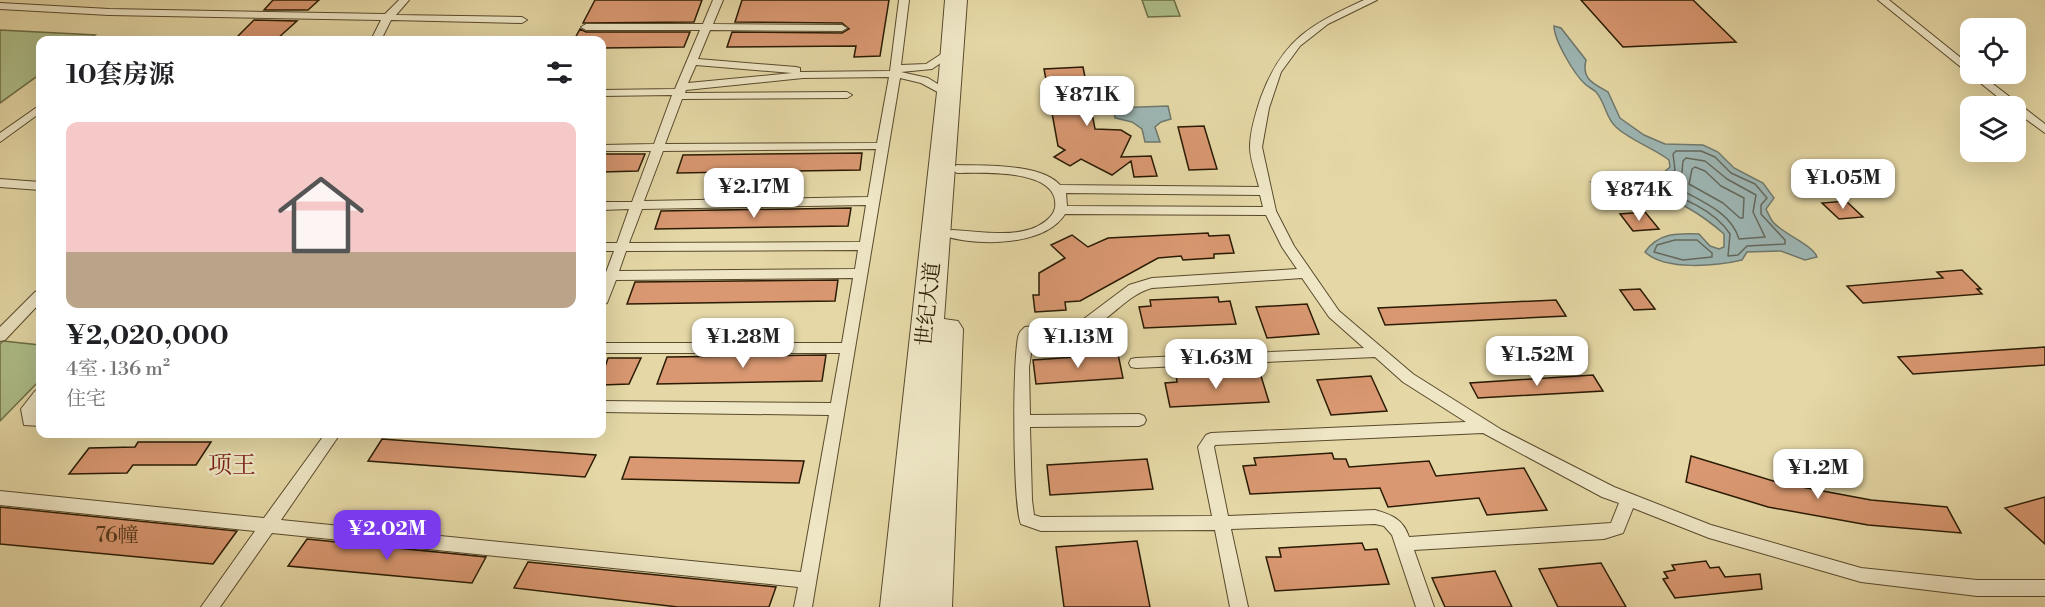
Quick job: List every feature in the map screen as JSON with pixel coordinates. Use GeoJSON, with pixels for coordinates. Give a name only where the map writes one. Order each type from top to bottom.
{"type":"FeatureCollection","features":[{"type":"Feature","properties":{"kind":"street","name":"世纪大道"},"geometry":{"type":"LineString","coordinates":[[900,607],[950,94],[956,0]]}},
{"type":"Feature","properties":{"kind":"street","name":"世纪大道"},"geometry":{"type":"LineString","coordinates":[[932,607],[952,234],[970,0]]}},
{"type":"Feature","properties":{"kind":"lane"},"geometry":{"type":"LineString","coordinates":[[109,12],[125,0]]}},
{"type":"Feature","properties":{"kind":"lane"},"geometry":{"type":"LineString","coordinates":[[378,36],[388,17],[404,0]]}},
{"type":"Feature","properties":{"kind":"lane"},"geometry":{"type":"LineString","coordinates":[[606,288],[658,148],[718,0]]}},
{"type":"Feature","properties":{"kind":"lane"},"geometry":{"type":"LineString","coordinates":[[803,607],[895,72],[904,0]]}},
{"type":"Feature","properties":{"kind":"lane"},"geometry":{"type":"LineString","coordinates":[[1372,0],[1324,22],[1296,44],[1276,72],[1263,108],[1256,147],[1270,212],[1288,247],[1334,314],[1408,378],[1486,427],[1608,492],[1628,500],[1709,531],[1861,575],[1977,588],[2045,588]]}},
{"type":"Feature","properties":{"kind":"lane"},"geometry":{"type":"LineString","coordinates":[[1883,0],[1960,62]]}},
{"type":"Feature","properties":{"kind":"lane"},"geometry":{"type":"LineString","coordinates":[[0,6],[109,12],[522,20]]}},
{"type":"Feature","properties":{"kind":"lane"},"geometry":{"type":"LineString","coordinates":[[586,27],[842,28]]}},
{"type":"Feature","properties":{"kind":"lane"},"geometry":{"type":"LineString","coordinates":[[680,92],[803,75],[895,72],[928,67],[953,51]]}},
{"type":"Feature","properties":{"kind":"lane"},"geometry":{"type":"LineString","coordinates":[[692,62],[802,70],[895,72],[924,80],[950,94]]}},
{"type":"Feature","properties":{"kind":"lane"},"geometry":{"type":"LineString","coordinates":[[1988,84],[2002,96]]}},
{"type":"Feature","properties":{"kind":"lane"},"geometry":{"type":"LineString","coordinates":[[606,93],[847,95]]}},
{"type":"Feature","properties":{"kind":"lane"},"geometry":{"type":"LineString","coordinates":[[0,139],[36,111]]}},
{"type":"Feature","properties":{"kind":"lane"},"geometry":{"type":"LineString","coordinates":[[2026,115],[2045,130]]}},
{"type":"Feature","properties":{"kind":"lane"},"geometry":{"type":"LineString","coordinates":[[606,148],[882,146]]}},
{"type":"Feature","properties":{"kind":"lane"},"geometry":{"type":"LineString","coordinates":[[952,234],[1013,236],[1030,234],[1055,220],[1061,210],[1062,199],[1057,189],[1046,180],[1032,174],[957,170]]}},
{"type":"Feature","properties":{"kind":"lane"},"geometry":{"type":"LineString","coordinates":[[0,183],[36,186]]}},
{"type":"Feature","properties":{"kind":"lane"},"geometry":{"type":"LineString","coordinates":[[1057,189],[1265,191]]}},
{"type":"Feature","properties":{"kind":"lane"},"geometry":{"type":"LineString","coordinates":[[606,206],[873,201]]}},
{"type":"Feature","properties":{"kind":"lane"},"geometry":{"type":"LineString","coordinates":[[1061,210],[1270,212]]}},
{"type":"Feature","properties":{"kind":"lane"},"geometry":{"type":"LineString","coordinates":[[606,247],[865,246]]}},
{"type":"Feature","properties":{"kind":"lane"},"geometry":{"type":"LineString","coordinates":[[610,276],[860,273]]}},
{"type":"Feature","properties":{"kind":"lane"},"geometry":{"type":"LineString","coordinates":[[1306,273],[1152,283],[1134,288],[1084,325],[1030,330],[1026,334],[1022,367],[1024,500],[1027,519],[1041,524],[1222,523],[1375,517],[1389,521],[1399,531],[1425,607]]}},
{"type":"Feature","properties":{"kind":"lane"},"geometry":{"type":"LineString","coordinates":[[0,336],[36,299]]}},
{"type":"Feature","properties":{"kind":"lane"},"geometry":{"type":"LineString","coordinates":[[606,348],[848,348]]}},
{"type":"Feature","properties":{"kind":"lane"},"geometry":{"type":"LineString","coordinates":[[1136,363],[1378,352]]}},
{"type":"Feature","properties":{"kind":"lane"},"geometry":{"type":"LineString","coordinates":[[36,400],[28,409],[29,421],[36,420]]}},
{"type":"Feature","properties":{"kind":"lane"},"geometry":{"type":"LineString","coordinates":[[606,407],[837,409]]}},
{"type":"Feature","properties":{"kind":"lane"},"geometry":{"type":"LineString","coordinates":[[1023,421],[1138,420]]}},
{"type":"Feature","properties":{"kind":"lane"},"geometry":{"type":"LineString","coordinates":[[1239,607],[1206,447],[1211,439],[1486,427]]}},
{"type":"Feature","properties":{"kind":"lane"},"geometry":{"type":"LineString","coordinates":[[210,607],[330,438]]}},
{"type":"Feature","properties":{"kind":"lane"},"geometry":{"type":"LineString","coordinates":[[0,498],[807,580]]}},
{"type":"Feature","properties":{"kind":"lane"},"geometry":{"type":"LineString","coordinates":[[1405,544],[1604,532],[1617,528],[1628,500]]}},
{"type":"Feature","properties":{"kind":"green space"},"geometry":{"type":"Polygon","coordinates":[[[1142,0],[1174,0],[1180,16],[1148,17],[1142,0]]]}},
{"type":"Feature","properties":{"kind":"green space"},"geometry":{"type":"Polygon","coordinates":[[[0,30],[95,35],[36,36],[36,77],[0,103],[0,30]]]}},
{"type":"Feature","properties":{"kind":"green space"},"geometry":{"type":"Polygon","coordinates":[[[3,341],[36,345],[36,384],[0,421],[0,344],[3,341]]]}},
{"type":"Feature","properties":{"kind":"water"},"geometry":{"type":"Polygon","coordinates":[[[1554,26],[1561,28],[1586,60],[1587,77],[1608,92],[1620,118],[1644,135],[1665,144],[1703,145],[1718,152],[1734,168],[1763,183],[1774,198],[1766,209],[1773,222],[1810,248],[1817,257],[1805,260],[1781,251],[1747,252],[1742,260],[1691,265],[1665,262],[1645,252],[1662,238],[1683,234],[1699,234],[1710,246],[1719,249],[1724,247],[1724,234],[1698,214],[1677,202],[1656,195],[1640,196],[1609,204],[1596,202],[1603,199],[1603,193],[1591,182],[1632,182],[1652,179],[1670,167],[1669,160],[1629,137],[1613,124],[1599,96],[1586,85],[1570,65],[1557,40],[1554,26]]]}},
{"type":"Feature","properties":{"kind":"water"},"geometry":{"type":"Polygon","coordinates":[[[1168,106],[1171,119],[1155,127],[1160,142],[1145,142],[1142,129],[1132,122],[1115,118],[1113,108],[1168,106]]]}},
{"type":"Feature","properties":{"kind":"building"},"geometry":{"type":"Polygon","coordinates":[[[273,0],[319,0],[308,10],[264,10],[273,0]]]}},
{"type":"Feature","properties":{"kind":"building"},"geometry":{"type":"Polygon","coordinates":[[[595,0],[702,0],[694,22],[583,23],[595,0]]]}},
{"type":"Feature","properties":{"kind":"building"},"geometry":{"type":"Polygon","coordinates":[[[742,0],[889,0],[880,56],[854,57],[856,46],[727,47],[732,32],[842,33],[849,29],[842,23],[735,22],[742,0]]]}},
{"type":"Feature","properties":{"kind":"building"},"geometry":{"type":"Polygon","coordinates":[[[1581,0],[1693,0],[1736,42],[1623,47],[1581,0]]]}},
{"type":"Feature","properties":{"kind":"building"},"geometry":{"type":"Polygon","coordinates":[[[254,20],[297,21],[280,36],[238,36],[254,20]]]}},
{"type":"Feature","properties":{"kind":"building"},"geometry":{"type":"Polygon","coordinates":[[[580,29],[586,32],[690,32],[684,47],[606,48],[606,36],[576,36],[580,29]]]}},
{"type":"Feature","properties":{"kind":"building"},"geometry":{"type":"Polygon","coordinates":[[[1083,67],[1095,129],[1121,130],[1131,136],[1121,157],[1151,156],[1157,176],[1134,177],[1131,161],[1112,175],[1081,159],[1070,166],[1054,157],[1065,150],[1058,146],[1044,69],[1083,67]]]}},
{"type":"Feature","properties":{"kind":"building"},"geometry":{"type":"Polygon","coordinates":[[[1204,126],[1217,169],[1189,170],[1178,127],[1204,126]]]}},
{"type":"Feature","properties":{"kind":"building"},"geometry":{"type":"Polygon","coordinates":[[[862,153],[860,170],[677,173],[683,155],[862,153]]]}},
{"type":"Feature","properties":{"kind":"building"},"geometry":{"type":"Polygon","coordinates":[[[606,154],[645,154],[638,171],[606,172],[606,154]]]}},
{"type":"Feature","properties":{"kind":"building"},"geometry":{"type":"Polygon","coordinates":[[[1846,201],[1863,217],[1839,219],[1822,203],[1846,201]]]}},
{"type":"Feature","properties":{"kind":"building"},"geometry":{"type":"Polygon","coordinates":[[[851,208],[848,226],[655,229],[661,211],[851,208]]]}},
{"type":"Feature","properties":{"kind":"building"},"geometry":{"type":"Polygon","coordinates":[[[1645,212],[1659,229],[1633,231],[1620,214],[1645,212]]]}},
{"type":"Feature","properties":{"kind":"building"},"geometry":{"type":"Polygon","coordinates":[[[1208,233],[1209,236],[1229,235],[1234,253],[1214,254],[1214,258],[1183,260],[1181,256],[1158,258],[1080,301],[1065,302],[1066,310],[1035,312],[1033,295],[1039,295],[1039,273],[1065,258],[1051,245],[1072,235],[1088,247],[1108,238],[1208,233]]]}},
{"type":"Feature","properties":{"kind":"building"},"geometry":{"type":"Polygon","coordinates":[[[1962,270],[1981,289],[1977,289],[1982,294],[1863,303],[1847,286],[1943,278],[1937,272],[1962,270]]]}},
{"type":"Feature","properties":{"kind":"building"},"geometry":{"type":"Polygon","coordinates":[[[838,280],[835,301],[627,304],[635,282],[838,280]]]}},
{"type":"Feature","properties":{"kind":"building"},"geometry":{"type":"Polygon","coordinates":[[[1640,289],[1655,309],[1634,310],[1620,290],[1640,289]]]}},
{"type":"Feature","properties":{"kind":"building"},"geometry":{"type":"Polygon","coordinates":[[[1218,297],[1219,302],[1230,301],[1236,324],[1144,328],[1139,307],[1151,306],[1150,300],[1218,297]]]}},
{"type":"Feature","properties":{"kind":"building"},"geometry":{"type":"Polygon","coordinates":[[[1556,300],[1566,316],[1385,325],[1378,308],[1556,300]]]}},
{"type":"Feature","properties":{"kind":"building"},"geometry":{"type":"Polygon","coordinates":[[[1307,304],[1319,334],[1267,338],[1256,307],[1307,304]]]}},
{"type":"Feature","properties":{"kind":"building"},"geometry":{"type":"Polygon","coordinates":[[[2045,347],[2045,365],[1913,374],[1898,357],[2045,347]]]}},
{"type":"Feature","properties":{"kind":"building"},"geometry":{"type":"Polygon","coordinates":[[[1118,354],[1123,378],[1036,384],[1033,360],[1118,354]]]}},
{"type":"Feature","properties":{"kind":"building"},"geometry":{"type":"Polygon","coordinates":[[[826,355],[822,381],[657,384],[667,357],[826,355]]]}},
{"type":"Feature","properties":{"kind":"building"},"geometry":{"type":"Polygon","coordinates":[[[608,358],[641,358],[629,384],[606,385],[608,358]]]}},
{"type":"Feature","properties":{"kind":"building"},"geometry":{"type":"Polygon","coordinates":[[[1249,372],[1250,377],[1261,376],[1269,402],[1170,407],[1165,383],[1177,382],[1176,375],[1249,372]]]}},
{"type":"Feature","properties":{"kind":"building"},"geometry":{"type":"Polygon","coordinates":[[[1593,375],[1603,391],[1478,398],[1470,383],[1593,375]]]}},
{"type":"Feature","properties":{"kind":"building"},"geometry":{"type":"Polygon","coordinates":[[[1371,376],[1387,411],[1331,415],[1317,380],[1371,376]]]}},
{"type":"Feature","properties":{"kind":"building"},"geometry":{"type":"Polygon","coordinates":[[[382,439],[596,455],[585,477],[368,461],[382,439]]]}},
{"type":"Feature","properties":{"kind":"building"},"geometry":{"type":"Polygon","coordinates":[[[138,442],[211,442],[196,465],[133,465],[127,473],[69,474],[89,448],[135,447],[138,442]]]}},
{"type":"Feature","properties":{"kind":"building"},"geometry":{"type":"Polygon","coordinates":[[[1332,453],[1334,459],[1346,459],[1349,467],[1429,461],[1436,476],[1524,468],[1547,510],[1487,515],[1479,498],[1388,507],[1380,488],[1250,494],[1243,466],[1256,465],[1254,458],[1332,453]]]}},
{"type":"Feature","properties":{"kind":"building"},"geometry":{"type":"Polygon","coordinates":[[[1691,456],[1780,483],[1871,500],[1947,507],[1961,533],[1868,525],[1768,507],[1686,482],[1691,456]]]}},
{"type":"Feature","properties":{"kind":"building"},"geometry":{"type":"Polygon","coordinates":[[[630,457],[804,461],[799,483],[622,479],[630,457]]]}},
{"type":"Feature","properties":{"kind":"building"},"geometry":{"type":"Polygon","coordinates":[[[1147,459],[1153,489],[1050,495],[1047,465],[1147,459]]]}},
{"type":"Feature","properties":{"kind":"building"},"geometry":{"type":"Polygon","coordinates":[[[2045,497],[2045,544],[2005,508],[2045,497]]]}},
{"type":"Feature","properties":{"kind":"building"},"geometry":{"type":"Polygon","coordinates":[[[0,507],[237,531],[213,564],[0,544],[0,507]]]}},
{"type":"Feature","properties":{"kind":"building"},"geometry":{"type":"Polygon","coordinates":[[[307,539],[486,557],[472,583],[288,566],[307,539]]]}},
{"type":"Feature","properties":{"kind":"building"},"geometry":{"type":"Polygon","coordinates":[[[1137,541],[1150,607],[1064,607],[1056,547],[1137,541]]]}},
{"type":"Feature","properties":{"kind":"building"},"geometry":{"type":"Polygon","coordinates":[[[1362,543],[1365,550],[1377,549],[1389,584],[1275,591],[1266,557],[1281,557],[1279,548],[1362,543]]]}},
{"type":"Feature","properties":{"kind":"building"},"geometry":{"type":"Polygon","coordinates":[[[1706,561],[1710,568],[1719,567],[1725,577],[1760,574],[1762,589],[1675,598],[1663,579],[1668,578],[1664,572],[1675,570],[1672,565],[1706,561]]]}},
{"type":"Feature","properties":{"kind":"building"},"geometry":{"type":"Polygon","coordinates":[[[528,562],[776,587],[769,607],[678,607],[514,588],[528,562]]]}},
{"type":"Feature","properties":{"kind":"building"},"geometry":{"type":"Polygon","coordinates":[[[1601,563],[1626,607],[1558,607],[1539,569],[1601,563]]]}},
{"type":"Feature","properties":{"kind":"building"},"geometry":{"type":"Polygon","coordinates":[[[1495,571],[1512,607],[1445,607],[1432,578],[1495,571]]]}},
{"type":"Feature","properties":{"kind":"district","name":"项王"},"geometry":{"type":"Point","coordinates":[232,466]}}]}
